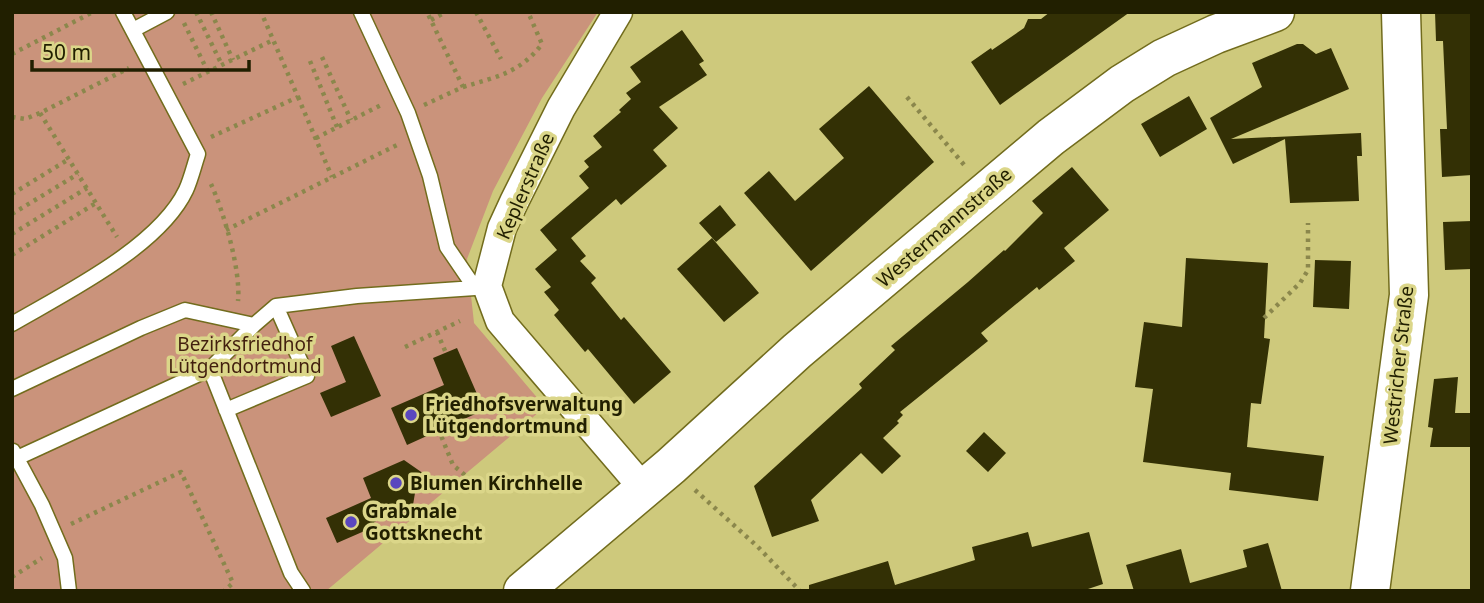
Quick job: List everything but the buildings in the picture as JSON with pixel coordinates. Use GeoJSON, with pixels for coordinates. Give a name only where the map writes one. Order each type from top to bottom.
{"type":"FeatureCollection","features":[{"type":"Feature","properties":{"kind":"street","name":"Keplerstraße"},"geometry":{"type":"LineString","coordinates":[[618,12],[561,108],[514,202],[502,228],[486,286],[500,321],[658,477]]}},
{"type":"Feature","properties":{"kind":"street","name":"Westermannstraße"},"geometry":{"type":"LineString","coordinates":[[523,591],[658,477],[797,351],[1051,137],[1133,77],[1164,58],[1216,34],[1275,12]]}},
{"type":"Feature","properties":{"kind":"street","name":"Westricher Straße"},"geometry":{"type":"LineString","coordinates":[[1370,591],[1409,295],[1401,12]]}},
{"type":"Feature","properties":{"kind":"lane"},"geometry":{"type":"LineString","coordinates":[[12,324],[99,274],[127,253],[166,220],[186,191],[196,150],[123,12]]}},
{"type":"Feature","properties":{"kind":"lane"},"geometry":{"type":"LineString","coordinates":[[133,30],[167,12]]}},
{"type":"Feature","properties":{"kind":"lane"},"geometry":{"type":"LineString","coordinates":[[69,591],[65,558],[15,453],[210,369],[276,306],[357,296],[475,288],[447,247],[430,176],[408,113],[361,12]]}},
{"type":"Feature","properties":{"kind":"lane"},"geometry":{"type":"LineString","coordinates":[[226,410],[307,376],[276,306]]}},
{"type":"Feature","properties":{"kind":"lane"},"geometry":{"type":"LineString","coordinates":[[12,389],[185,310],[254,325]]}},
{"type":"Feature","properties":{"kind":"lane"},"geometry":{"type":"LineString","coordinates":[[210,369],[291,573],[303,591]]}},
{"type":"Feature","properties":{"kind":"path"},"geometry":{"type":"LineString","coordinates":[[12,54],[93,12]]}},
{"type":"Feature","properties":{"kind":"path"},"geometry":{"type":"LineString","coordinates":[[178,12],[208,72]]}},
{"type":"Feature","properties":{"kind":"path"},"geometry":{"type":"LineString","coordinates":[[196,12],[222,65]]}},
{"type":"Feature","properties":{"kind":"path"},"geometry":{"type":"LineString","coordinates":[[211,12],[233,60]]}},
{"type":"Feature","properties":{"kind":"path"},"geometry":{"type":"LineString","coordinates":[[261,12],[332,177]]}},
{"type":"Feature","properties":{"kind":"path"},"geometry":{"type":"LineString","coordinates":[[427,12],[463,87]]}},
{"type":"Feature","properties":{"kind":"path"},"geometry":{"type":"LineString","coordinates":[[431,20],[446,12]]}},
{"type":"Feature","properties":{"kind":"path"},"geometry":{"type":"LineString","coordinates":[[476,12],[501,59]]}},
{"type":"Feature","properties":{"kind":"path"},"geometry":{"type":"LineString","coordinates":[[408,113],[463,87],[507,74],[528,61],[542,44],[528,12]]}},
{"type":"Feature","properties":{"kind":"path"},"geometry":{"type":"LineString","coordinates":[[166,92],[273,40]]}},
{"type":"Feature","properties":{"kind":"path"},"geometry":{"type":"LineString","coordinates":[[322,57],[351,120]]}},
{"type":"Feature","properties":{"kind":"path"},"geometry":{"type":"LineString","coordinates":[[13,119],[25,119],[40,113],[148,58]]}},
{"type":"Feature","properties":{"kind":"path"},"geometry":{"type":"LineString","coordinates":[[310,61],[337,127]]}},
{"type":"Feature","properties":{"kind":"path"},"geometry":{"type":"LineString","coordinates":[[316,138],[400,96]]}},
{"type":"Feature","properties":{"kind":"path"},"geometry":{"type":"LineString","coordinates":[[237,321],[239,293],[226,230],[219,203],[196,150],[298,97]]}},
{"type":"Feature","properties":{"kind":"path"},"geometry":{"type":"LineString","coordinates":[[907,97],[957,154],[983,192]]}},
{"type":"Feature","properties":{"kind":"path"},"geometry":{"type":"LineString","coordinates":[[40,113],[127,253]]}},
{"type":"Feature","properties":{"kind":"path"},"geometry":{"type":"LineString","coordinates":[[226,230],[416,135]]}},
{"type":"Feature","properties":{"kind":"path"},"geometry":{"type":"LineString","coordinates":[[12,194],[69,159]]}},
{"type":"Feature","properties":{"kind":"path"},"geometry":{"type":"LineString","coordinates":[[12,214],[78,174]]}},
{"type":"Feature","properties":{"kind":"path"},"geometry":{"type":"LineString","coordinates":[[12,234],[87,188]]}},
{"type":"Feature","properties":{"kind":"path"},"geometry":{"type":"LineString","coordinates":[[12,254],[96,203]]}},
{"type":"Feature","properties":{"kind":"path"},"geometry":{"type":"LineString","coordinates":[[1264,318],[1300,283],[1308,271],[1308,223]]}},
{"type":"Feature","properties":{"kind":"path"},"geometry":{"type":"LineString","coordinates":[[405,347],[460,321]]}},
{"type":"Feature","properties":{"kind":"path"},"geometry":{"type":"LineString","coordinates":[[437,332],[446,353]]}},
{"type":"Feature","properties":{"kind":"path"},"geometry":{"type":"LineString","coordinates":[[435,421],[453,465],[466,476]]}},
{"type":"Feature","properties":{"kind":"path"},"geometry":{"type":"LineString","coordinates":[[54,531],[181,472],[233,583],[224,591]]}},
{"type":"Feature","properties":{"kind":"path"},"geometry":{"type":"LineString","coordinates":[[658,477],[758,548],[800,591]]}},
{"type":"Feature","properties":{"kind":"path"},"geometry":{"type":"LineString","coordinates":[[12,577],[60,546]]}},
{"type":"Feature","properties":{"kind":"green space","name":"Bezirksfriedhof Lütgendortmund"},"geometry":{"type":"Polygon","coordinates":[[[12,12],[598,12],[542,98],[493,191],[467,259],[474,323],[545,407],[326,591],[12,591],[12,12]]]}},
{"type":"Feature","properties":{"kind":"place","name":"Friedhofsverwaltung Lütgendortmund"},"geometry":{"type":"Point","coordinates":[411,415]}},
{"type":"Feature","properties":{"kind":"place","name":"Blumen Kirchhelle"},"geometry":{"type":"Point","coordinates":[396,483]}},
{"type":"Feature","properties":{"kind":"place","name":"Grabmale Gottsknecht"},"geometry":{"type":"Point","coordinates":[351,522]}}]}
